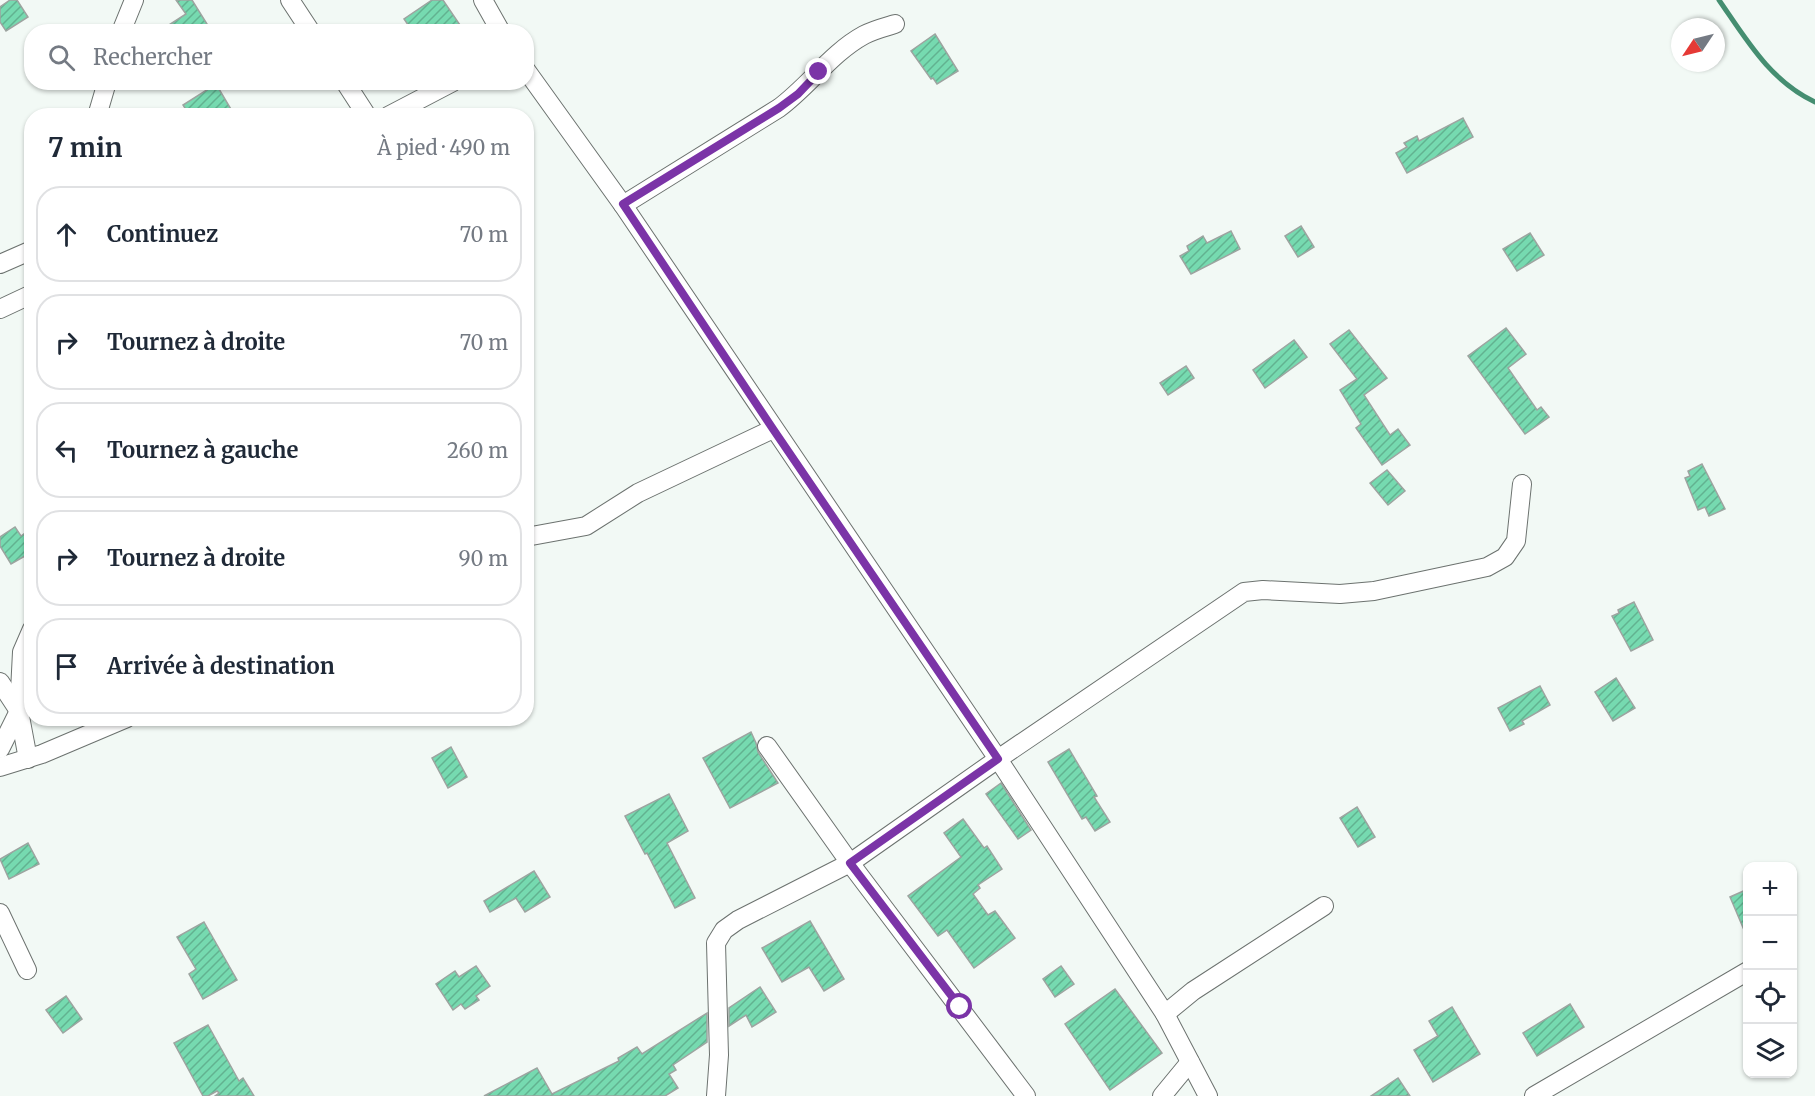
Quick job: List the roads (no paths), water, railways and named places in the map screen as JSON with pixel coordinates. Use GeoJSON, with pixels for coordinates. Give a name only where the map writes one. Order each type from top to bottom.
{"type":"FeatureCollection","features":[{"type":"Feature","properties":{"kind":"street"},"geometry":{"type":"LineString","coordinates":[[124,24],[134,0]]}},
{"type":"Feature","properties":{"kind":"street"},"geometry":{"type":"LineString","coordinates":[[290,0],[306,24]]}},
{"type":"Feature","properties":{"kind":"street"},"geometry":{"type":"LineString","coordinates":[[483,0],[496,24]]}},
{"type":"Feature","properties":{"kind":"street"},"geometry":{"type":"LineString","coordinates":[[623,204],[779,108],[798,94],[841,50],[866,34],[895,24]]}},
{"type":"Feature","properties":{"kind":"street"},"geometry":{"type":"LineString","coordinates":[[534,81],[623,204],[998,759],[1165,1014],[1208,1096]]}},
{"type":"Feature","properties":{"kind":"street"},"geometry":{"type":"LineString","coordinates":[[99,108],[105,90]]}},
{"type":"Feature","properties":{"kind":"street"},"geometry":{"type":"LineString","coordinates":[[350,90],[363,108]]}},
{"type":"Feature","properties":{"kind":"street"},"geometry":{"type":"LineString","coordinates":[[403,108],[438,90]]}},
{"type":"Feature","properties":{"kind":"street"},"geometry":{"type":"LineString","coordinates":[[0,264],[24,254]]}},
{"type":"Feature","properties":{"kind":"street"},"geometry":{"type":"LineString","coordinates":[[0,309],[24,298]]}},
{"type":"Feature","properties":{"kind":"street"},"geometry":{"type":"LineString","coordinates":[[534,536],[586,526],[638,493],[773,429]]}},
{"type":"Feature","properties":{"kind":"street"},"geometry":{"type":"LineString","coordinates":[[715,1096],[719,1055],[716,943],[723,930],[850,863],[998,759],[1244,592],[1263,590],[1340,594],[1374,591],[1487,567],[1505,558],[1516,541],[1522,483]]}},
{"type":"Feature","properties":{"kind":"street"},"geometry":{"type":"LineString","coordinates":[[24,647],[19,711],[28,759]]}},
{"type":"Feature","properties":{"kind":"street"},"geometry":{"type":"LineString","coordinates":[[0,682],[19,711]]}},
{"type":"Feature","properties":{"kind":"street"},"geometry":{"type":"LineString","coordinates":[[0,749],[19,711]]}},
{"type":"Feature","properties":{"kind":"street"},"geometry":{"type":"LineString","coordinates":[[0,767],[28,759],[108,726]]}},
{"type":"Feature","properties":{"kind":"street"},"geometry":{"type":"LineString","coordinates":[[766,746],[850,863],[1026,1096]]}},
{"type":"Feature","properties":{"kind":"street"},"geometry":{"type":"LineString","coordinates":[[1165,1014],[1193,991],[1324,906]]}},
{"type":"Feature","properties":{"kind":"street"},"geometry":{"type":"LineString","coordinates":[[0,913],[27,970]]}},
{"type":"Feature","properties":{"kind":"street"},"geometry":{"type":"LineString","coordinates":[[1534,1096],[1743,974]]}},
{"type":"Feature","properties":{"kind":"street"},"geometry":{"type":"LineString","coordinates":[[1162,1096],[1190,1062]]}},
{"type":"Feature","properties":{"kind":"waterway"},"geometry":{"type":"LineString","coordinates":[[1719,0],[1749,44],[1772,71],[1785,83],[1815,102]]}}]}
